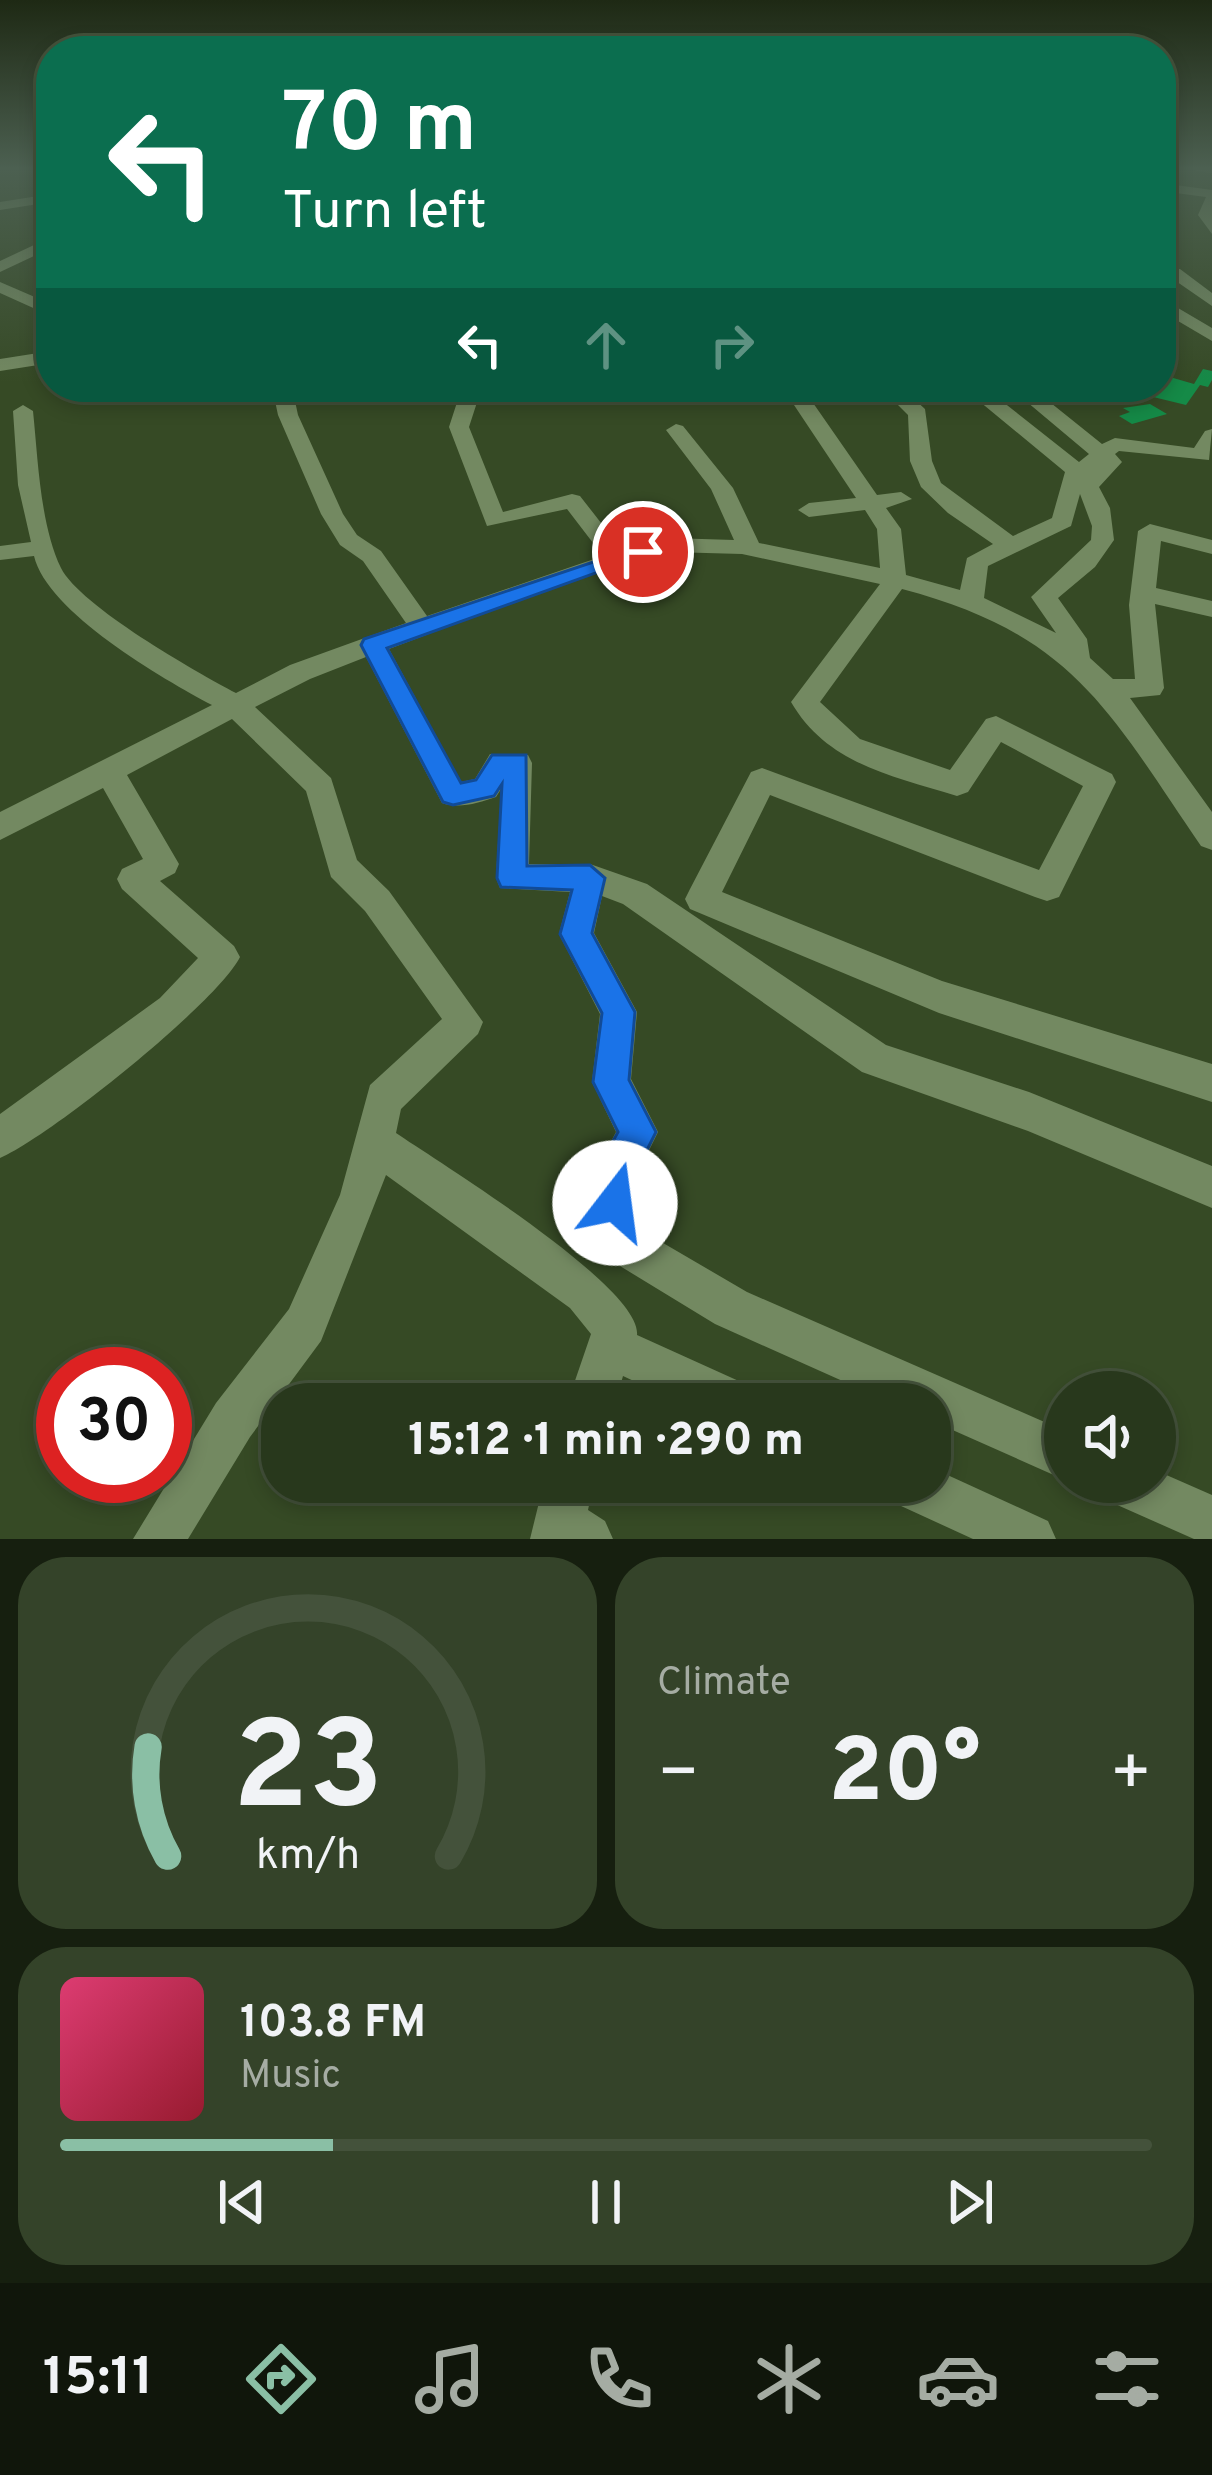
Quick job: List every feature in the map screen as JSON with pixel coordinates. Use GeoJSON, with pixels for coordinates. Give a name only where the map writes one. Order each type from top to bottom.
{"type":"FeatureCollection","features":[{"type":"Feature","properties":{"kind":"street"},"geometry":{"type":"LineString","coordinates":[[3,264],[36,249]]}},
{"type":"Feature","properties":{"kind":"street"},"geometry":{"type":"LineString","coordinates":[[3,264],[36,265]]}},
{"type":"Feature","properties":{"kind":"street"},"geometry":{"type":"LineString","coordinates":[[1176,274],[1212,301]]}},
{"type":"Feature","properties":{"kind":"street"},"geometry":{"type":"LineString","coordinates":[[0,286],[36,304]]}},
{"type":"Feature","properties":{"kind":"street"},"geometry":{"type":"LineString","coordinates":[[0,303],[20,297]]}},
{"type":"Feature","properties":{"kind":"street"},"geometry":{"type":"LineString","coordinates":[[1176,313],[1212,336]]}},
{"type":"Feature","properties":{"kind":"street"},"geometry":{"type":"LineString","coordinates":[[0,365],[36,359]]}},
{"type":"Feature","properties":{"kind":"street"},"geometry":{"type":"LineString","coordinates":[[285,402],[332,514],[348,540],[372,556],[422,627]]}},
{"type":"Feature","properties":{"kind":"street"},"geometry":{"type":"LineString","coordinates":[[467,402],[459,427],[495,521],[572,501],[618,560]]}},
{"type":"Feature","properties":{"kind":"street"},"geometry":{"type":"LineString","coordinates":[[802,402],[889,530],[894,583],[805,702],[815,724],[874,758],[957,784],[996,726],[1101,782],[1047,887],[762,780],[702,899],[939,996],[1212,1083]]}},
{"type":"Feature","properties":{"kind":"street"},"geometry":{"type":"LineString","coordinates":[[906,402],[918,413],[921,464],[938,496],[977,518],[1008,544]]}},
{"type":"Feature","properties":{"kind":"street"},"geometry":{"type":"LineString","coordinates":[[991,402],[1077,471]]}},
{"type":"Feature","properties":{"kind":"street"},"geometry":{"type":"LineString","coordinates":[[1038,402],[1107,458]]}},
{"type":"Feature","properties":{"kind":"street"},"geometry":{"type":"LineString","coordinates":[[23,411],[29,485],[50,572],[80,604],[182,677],[234,704],[320,786],[344,867],[376,901],[465,1022],[384,1099],[360,1198],[305,1325],[233,1420],[159,1539]]}},
{"type":"Feature","properties":{"kind":"street"},"geometry":{"type":"LineString","coordinates":[[676,430],[722,488],[750,549]]}},
{"type":"Feature","properties":{"kind":"street"},"geometry":{"type":"LineString","coordinates":[[1077,662],[1074,639],[1044,597],[1061,579],[1095,560],[1105,534],[1102,510],[1087,486],[1114,444],[1201,455],[1212,435]]}},
{"type":"Feature","properties":{"kind":"street"},"geometry":{"type":"LineString","coordinates":[[1077,471],[1107,458],[1159,458],[1212,466]]}},
{"type":"Feature","properties":{"kind":"street"},"geometry":{"type":"LineString","coordinates":[[971,603],[976,563],[1063,521],[1077,471]]}},
{"type":"Feature","properties":{"kind":"street"},"geometry":{"type":"LineString","coordinates":[[809,510],[902,499]]}},
{"type":"Feature","properties":{"kind":"street"},"geometry":{"type":"LineString","coordinates":[[1104,689],[1150,688],[1144,593],[1150,531],[1212,548]]}},
{"type":"Feature","properties":{"kind":"street"},"geometry":{"type":"LineString","coordinates":[[0,826],[234,704],[373,645],[669,544],[750,549],[894,583],[971,603],[1041,637],[1077,662],[1104,689],[1212,837]]}},
{"type":"Feature","properties":{"kind":"street"},"geometry":{"type":"LineString","coordinates":[[0,553],[42,548]]}},
{"type":"Feature","properties":{"kind":"street"},"geometry":{"type":"LineString","coordinates":[[1144,593],[1212,609]]}},
{"type":"Feature","properties":{"kind":"street"},"geometry":{"type":"LineString","coordinates":[[373,645],[453,795],[484,789],[501,762],[517,763],[512,878],[590,878],[635,894],[687,926],[786,1003],[875,1059],[1029,1112],[1212,1187]]}},
{"type":"Feature","properties":{"kind":"street"},"geometry":{"type":"LineString","coordinates":[[0,1138],[173,1010],[222,957],[134,879],[163,864],[108,770]]}},
{"type":"Feature","properties":{"kind":"street"},"geometry":{"type":"LineString","coordinates":[[590,878],[576,934],[619,1012],[611,1082],[638,1132],[618,1169],[612,1237],[731,1308],[1044,1447]]}},
{"type":"Feature","properties":{"kind":"street"},"geometry":{"type":"LineString","coordinates":[[373,1141],[586,1292],[616,1328],[598,1383]]}},
{"type":"Feature","properties":{"kind":"street"},"geometry":{"type":"LineString","coordinates":[[610,1346],[690,1383]]}},
{"type":"Feature","properties":{"kind":"street"},"geometry":{"type":"LineString","coordinates":[[951,1503],[1030,1539]]}},
{"type":"Feature","properties":{"kind":"street"},"geometry":{"type":"LineString","coordinates":[[1171,1503],[1212,1521]]}},
{"type":"Feature","properties":{"kind":"building"},"geometry":{"type":"Polygon","coordinates":[[[1203,369],[1212,371],[1208,387],[1200,385],[1186,405],[1174,402],[1176,379],[1194,384],[1203,369]]]}},
{"type":"Feature","properties":{"kind":"building"},"geometry":{"type":"Polygon","coordinates":[[[1150,404],[1167,414],[1132,424],[1119,416],[1130,412],[1123,408],[1150,404]]]}},
{"type":"Feature","properties":{"kind":"route"},"geometry":{"type":"LineString","coordinates":[[615,1203],[618,1169],[638,1132],[611,1082],[619,1012],[576,934],[590,878],[512,878],[517,763],[501,762],[484,789],[453,795],[373,645],[555,578],[643,552]]}}]}
